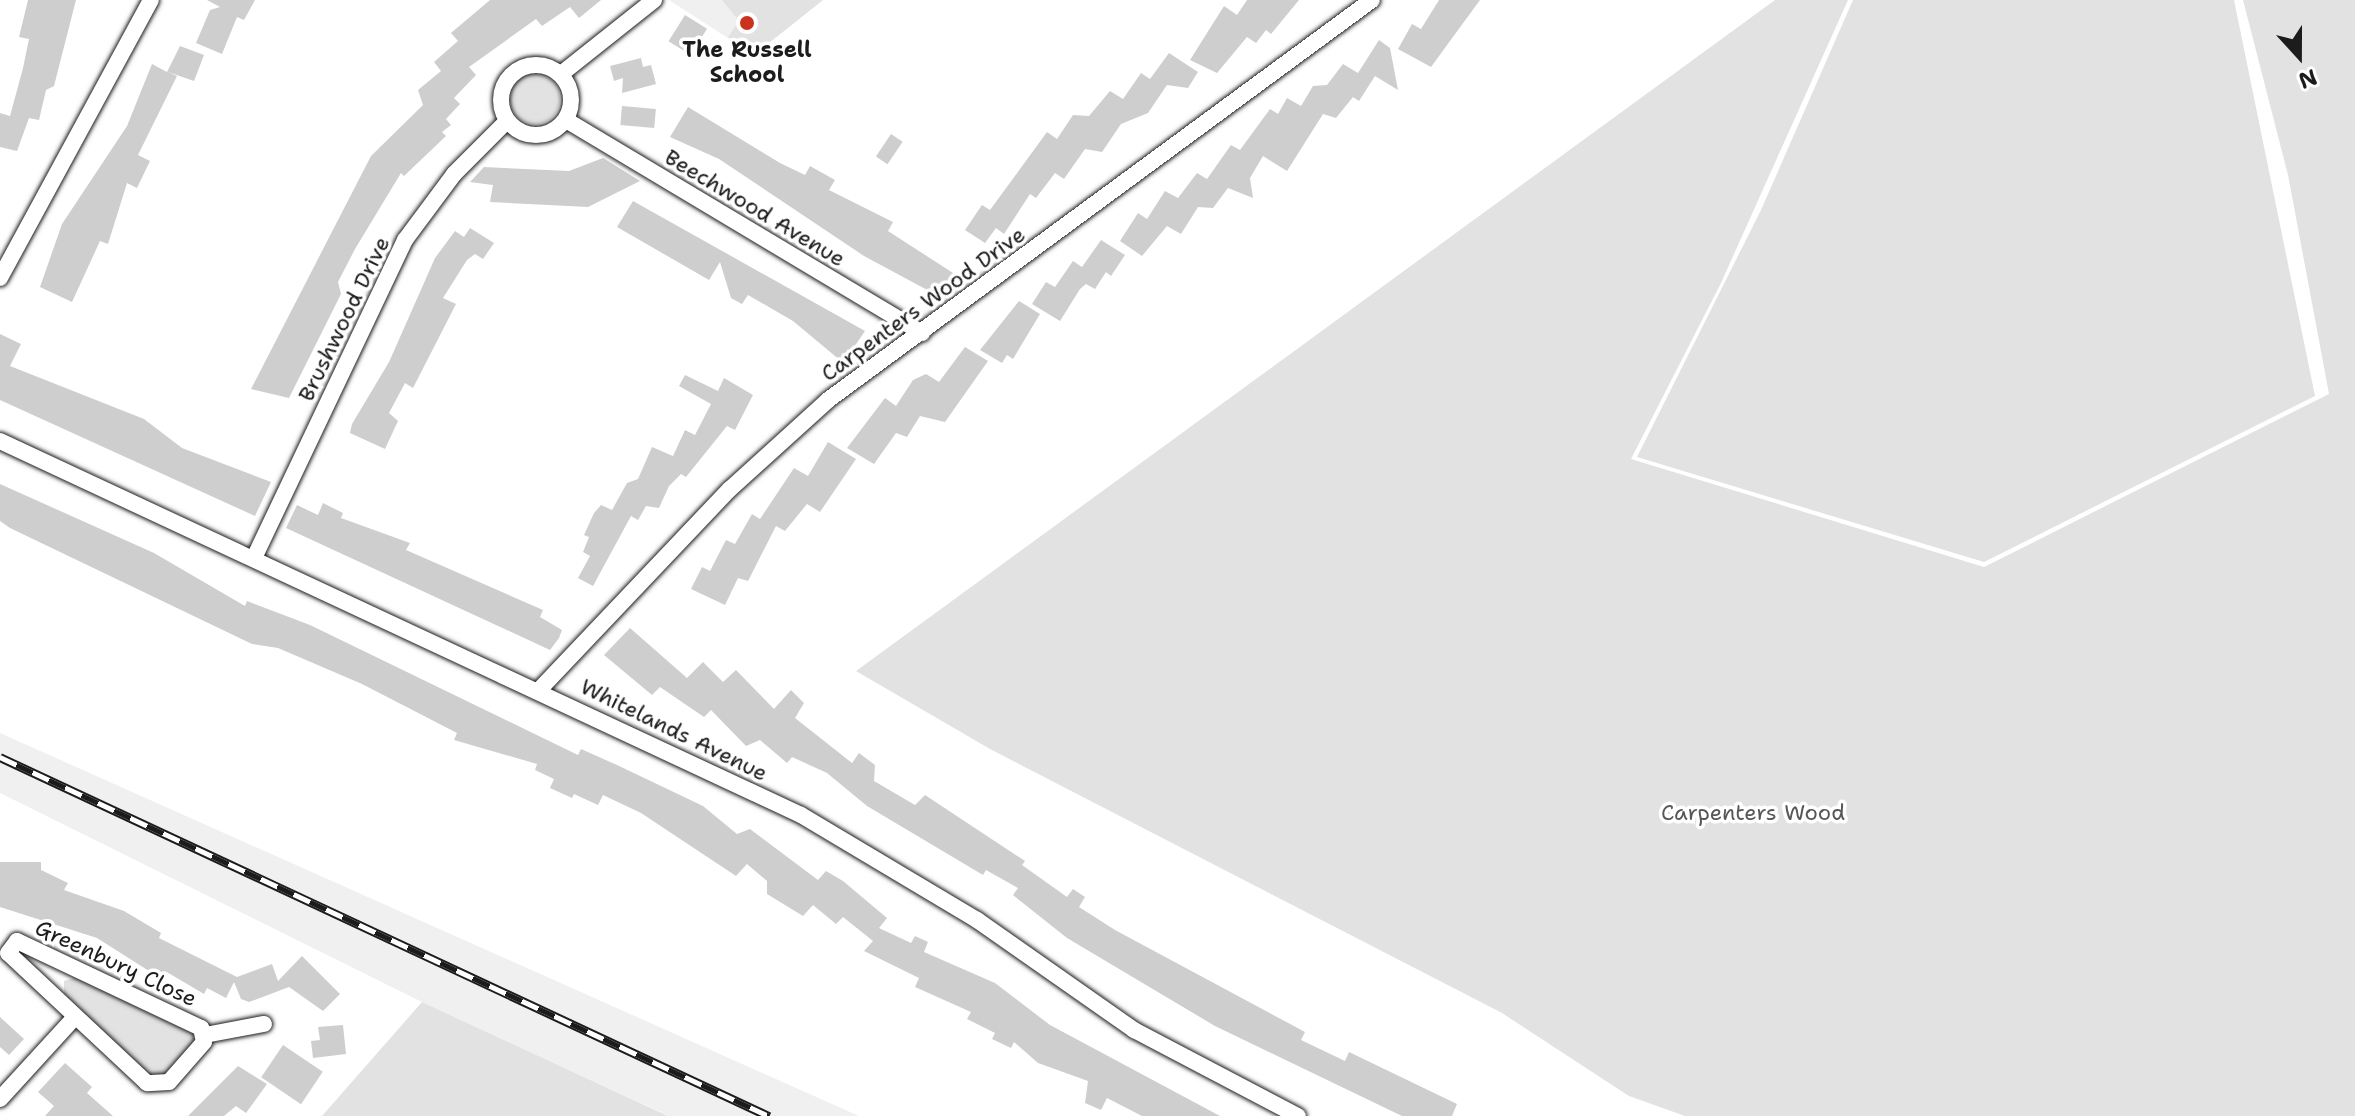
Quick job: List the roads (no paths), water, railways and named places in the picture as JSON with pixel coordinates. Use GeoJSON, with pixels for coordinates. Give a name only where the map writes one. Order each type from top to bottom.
{"type":"FeatureCollection","features":[{"type":"Feature","properties":{"kind":"street"},"geometry":{"type":"LineString","coordinates":[[0,278],[151,0]]}},
{"type":"Feature","properties":{"kind":"street"},"geometry":{"type":"LineString","coordinates":[[561,74],[654,0]]}},
{"type":"Feature","properties":{"kind":"street","name":"Carpenters Wood Drive"},"geometry":{"type":"LineString","coordinates":[[540,689],[730,489],[828,400],[1372,0]]}},
{"type":"Feature","properties":{"kind":"street"},"geometry":{"type":"LineString","coordinates":[[540,64],[561,74],[571,92],[566,120],[535,135],[507,121],[502,87],[517,69],[540,64]]}},
{"type":"Feature","properties":{"kind":"street","name":"Beechwood Avenue"},"geometry":{"type":"LineString","coordinates":[[566,120],[922,333]]}},
{"type":"Feature","properties":{"kind":"street","name":"Brushwood Drive"},"geometry":{"type":"LineString","coordinates":[[254,558],[405,240],[454,174],[507,121]]}},
{"type":"Feature","properties":{"kind":"street","name":"Whitelands Avenue"},"geometry":{"type":"LineString","coordinates":[[0,441],[540,689],[801,815],[977,920],[1134,1030],[1298,1116]]}},
{"type":"Feature","properties":{"kind":"street","name":"Greenbury Close"},"geometry":{"type":"LineString","coordinates":[[205,1035],[169,1082],[160,1085],[147,1083],[8,953],[8,945],[17,941],[205,1035],[264,1024]]}},
{"type":"Feature","properties":{"kind":"street"},"geometry":{"type":"LineString","coordinates":[[50,994],[71,966]]}},
{"type":"Feature","properties":{"kind":"street"},"geometry":{"type":"LineString","coordinates":[[0,1099],[74,1018]]}},
{"type":"Feature","properties":{"kind":"railway"},"geometry":{"type":"LineString","coordinates":[[0,757],[769,1116]]}},
{"type":"Feature","properties":{"kind":"place","name":"The Russell School"},"geometry":{"type":"Point","coordinates":[747,23]}},
{"type":"Feature","properties":{"kind":"park label","name":"Carpenters Wood"},"geometry":{"type":"Point","coordinates":[1753,813]}}]}
